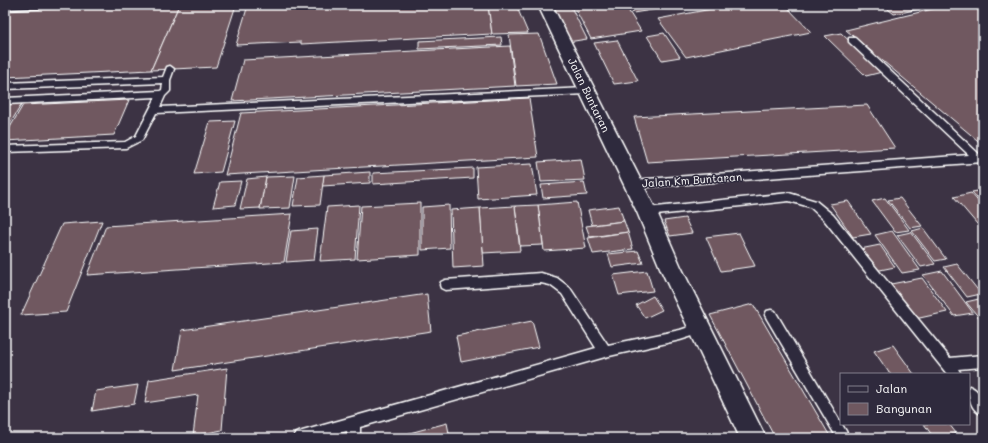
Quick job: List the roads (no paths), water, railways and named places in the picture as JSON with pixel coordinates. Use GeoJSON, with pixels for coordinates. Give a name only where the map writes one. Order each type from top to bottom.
{"type":"FeatureCollection","features":[{"type":"Feature","properties":{"kind":"street","name":"Jalan Buntaran"},"geometry":{"type":"LineString","coordinates":[[545,5],[633,184]]}},
{"type":"Feature","properties":{"kind":"street","name":"Jalan Km Buntaran"},"geometry":{"type":"LineString","coordinates":[[633,184],[672,270],[753,438]]}},
{"type":"Feature","properties":{"kind":"lane"},"geometry":{"type":"LineString","coordinates":[[5,7],[59,5]]}},
{"type":"Feature","properties":{"kind":"lane"},"geometry":{"type":"LineString","coordinates":[[852,40],[980,158]]}},
{"type":"Feature","properties":{"kind":"lane"},"geometry":{"type":"LineString","coordinates":[[5,149],[126,145],[133,143],[139,138],[166,88],[166,80],[170,69]]}},
{"type":"Feature","properties":{"kind":"lane"},"geometry":{"type":"LineString","coordinates":[[5,86],[166,80]]}},
{"type":"Feature","properties":{"kind":"lane"},"geometry":{"type":"LineString","coordinates":[[153,110],[587,91]]}},
{"type":"Feature","properties":{"kind":"lane"},"geometry":{"type":"LineString","coordinates":[[5,101],[162,94]]}},
{"type":"Feature","properties":{"kind":"lane","name":"Jalan Km Buntaran"},"geometry":{"type":"LineString","coordinates":[[633,184],[980,158]]}},
{"type":"Feature","properties":{"kind":"lane"},"geometry":{"type":"LineString","coordinates":[[647,212],[789,197],[813,204],[829,218],[953,373]]}},
{"type":"Feature","properties":{"kind":"lane"},"geometry":{"type":"LineString","coordinates":[[445,285],[541,278],[553,281],[566,291],[605,351]]}},
{"type":"Feature","properties":{"kind":"lane"},"geometry":{"type":"LineString","coordinates":[[771,315],[844,438]]}},
{"type":"Feature","properties":{"kind":"lane"},"geometry":{"type":"LineString","coordinates":[[299,438],[605,351],[680,335],[701,328]]}},
{"type":"Feature","properties":{"kind":"lane"},"geometry":{"type":"LineString","coordinates":[[947,364],[983,361]]}},
{"type":"Feature","properties":{"kind":"lane"},"geometry":{"type":"LineString","coordinates":[[970,393],[983,410]]}},
{"type":"Feature","properties":{"kind":"lane"},"geometry":{"type":"LineString","coordinates":[[353,423],[354,438]]}}]}
